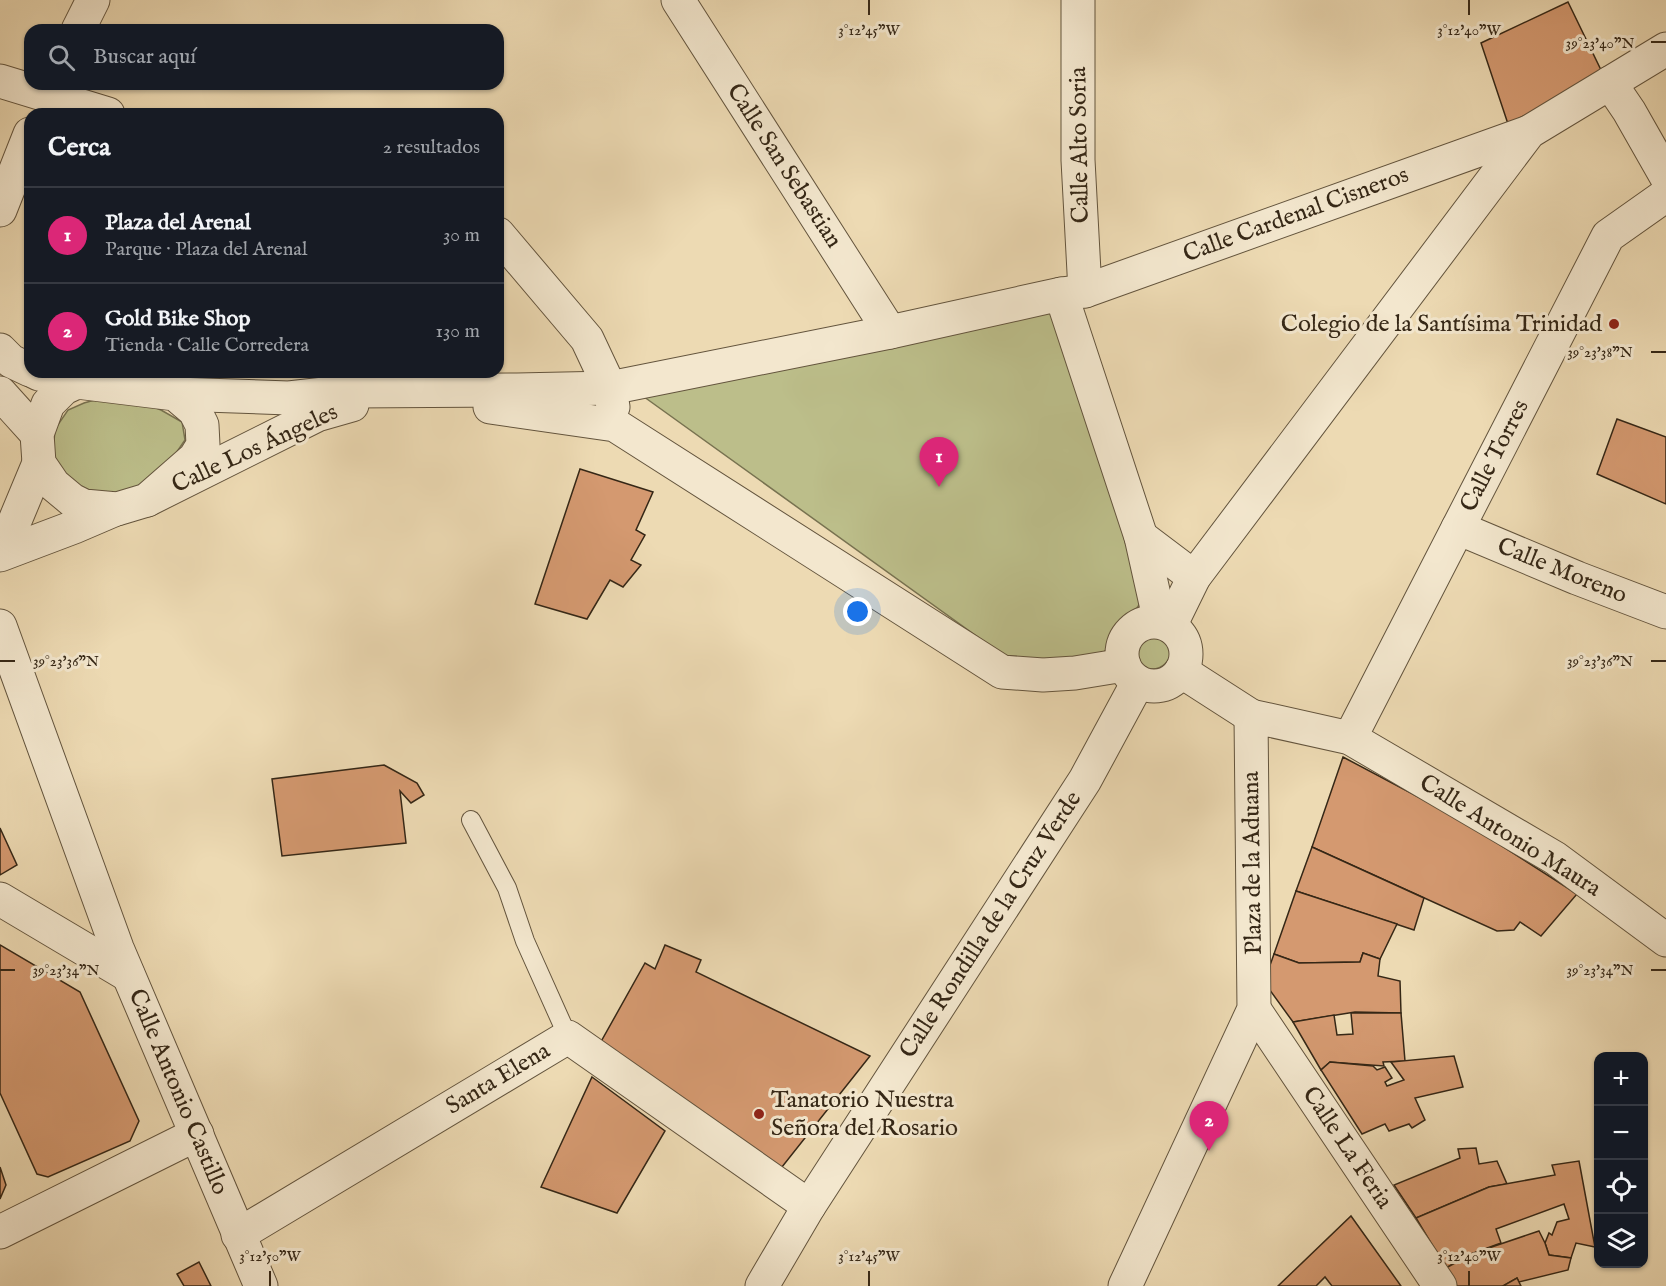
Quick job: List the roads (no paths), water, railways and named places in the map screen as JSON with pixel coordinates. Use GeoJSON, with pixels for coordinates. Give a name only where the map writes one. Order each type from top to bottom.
{"type":"FeatureCollection","features":[{"type":"Feature","properties":{"kind":"street"},"geometry":{"type":"LineString","coordinates":[[81,24],[93,0]]}},
{"type":"Feature","properties":{"kind":"street","name":"Calle San Sebastian"},"geometry":{"type":"LineString","coordinates":[[678,0],[890,332]]}},
{"type":"Feature","properties":{"kind":"street","name":"Calle Alto Soria"},"geometry":{"type":"LineString","coordinates":[[1078,0],[1078,160],[1073,292],[1165,624]]}},
{"type":"Feature","properties":{"kind":"street"},"geometry":{"type":"LineString","coordinates":[[1165,624],[1194,577],[1529,132],[1666,49]]}},
{"type":"Feature","properties":{"kind":"street"},"geometry":{"type":"LineString","coordinates":[[0,81],[45,98],[84,108]]}},
{"type":"Feature","properties":{"kind":"street"},"geometry":{"type":"LineString","coordinates":[[1610,83],[1629,111],[1666,176]]}},
{"type":"Feature","properties":{"kind":"street","name":"Calle Cardenal Cisneros"},"geometry":{"type":"LineString","coordinates":[[890,332],[1073,292],[1529,132]]}},
{"type":"Feature","properties":{"kind":"street"},"geometry":{"type":"LineString","coordinates":[[0,210],[24,149]]}},
{"type":"Feature","properties":{"kind":"street","name":"Calle Torres"},"geometry":{"type":"LineString","coordinates":[[1350,738],[1608,236],[1666,195]]}},
{"type":"Feature","properties":{"kind":"street"},"geometry":{"type":"LineString","coordinates":[[504,241],[587,339],[610,388],[615,425],[1002,672],[1043,675],[1131,673],[1154,686],[1161,685],[1175,678],[1185,662],[1186,651],[1178,632],[1165,624],[1150,622],[1133,630],[1123,646],[1122,655],[1131,673]]}},
{"type":"Feature","properties":{"kind":"street","name":"Calle Los Ángeles"},"geometry":{"type":"LineString","coordinates":[[175,394],[288,398],[351,391],[610,388],[890,332]]}},
{"type":"Feature","properties":{"kind":"street"},"geometry":{"type":"LineString","coordinates":[[0,350],[11,361],[24,367]]}},
{"type":"Feature","properties":{"kind":"street"},"geometry":{"type":"LineString","coordinates":[[0,393],[38,449],[54,485],[72,500],[84,506],[132,504],[195,458],[203,445],[202,425],[195,411],[175,394],[63,378]]}},
{"type":"Feature","properties":{"kind":"street"},"geometry":{"type":"LineString","coordinates":[[0,539],[14,523],[38,449],[48,404],[64,388],[77,381]]}},
{"type":"Feature","properties":{"kind":"street","name":"Calle Los Ángeles"},"geometry":{"type":"LineString","coordinates":[[0,555],[132,504],[317,415],[362,402],[465,403],[615,425]]}},
{"type":"Feature","properties":{"kind":"street","name":"Calle Moreno"},"geometry":{"type":"LineString","coordinates":[[1458,528],[1666,612]]}},
{"type":"Feature","properties":{"kind":"street"},"geometry":{"type":"LineString","coordinates":[[1141,537],[1194,577]]}},
{"type":"Feature","properties":{"kind":"street","name":"Calle Antonio Castillo"},"geometry":{"type":"LineString","coordinates":[[0,626],[128,975],[261,1286]]}},
{"type":"Feature","properties":{"kind":"street"},"geometry":{"type":"LineString","coordinates":[[1181,671],[1251,716],[1350,738]]}},
{"type":"Feature","properties":{"kind":"street","name":"Calle Rondilla de la Cruz Verde"},"geometry":{"type":"LineString","coordinates":[[762,1286],[809,1206],[1085,780],[1131,673]]}},
{"type":"Feature","properties":{"kind":"street","name":"Plaza de la Aduana"},"geometry":{"type":"LineString","coordinates":[[1251,716],[1254,1009]]}},
{"type":"Feature","properties":{"kind":"street","name":"Calle Antonio Maura"},"geometry":{"type":"LineString","coordinates":[[1350,738],[1555,858],[1666,940]]}},
{"type":"Feature","properties":{"kind":"street"},"geometry":{"type":"LineString","coordinates":[[0,899],[128,975]]}},
{"type":"Feature","properties":{"kind":"street"},"geometry":{"type":"LineString","coordinates":[[1125,1286],[1254,1009]]}},
{"type":"Feature","properties":{"kind":"street","name":"Calle La Feria"},"geometry":{"type":"LineString","coordinates":[[1254,1009],[1440,1286]]}},
{"type":"Feature","properties":{"kind":"street","name":"Santa Elena"},"geometry":{"type":"LineString","coordinates":[[238,1236],[568,1037],[809,1206]]}},
{"type":"Feature","properties":{"kind":"street"},"geometry":{"type":"LineString","coordinates":[[0,1232],[197,1134]]}},
{"type":"Feature","properties":{"kind":"lane"},"geometry":{"type":"LineString","coordinates":[[471,820],[507,888],[525,941],[568,1037]]}},
{"type":"Feature","properties":{"kind":"place","name":"Colegio de la Santísima Trinidad"},"geometry":{"type":"Point","coordinates":[1614,324]}},
{"type":"Feature","properties":{"kind":"place","name":"Plaza del Arenal"},"geometry":{"type":"Point","coordinates":[939,487]}},
{"type":"Feature","properties":{"kind":"place","name":"Tanatorio Nuestra Señora del Rosario"},"geometry":{"type":"Point","coordinates":[759,1114]}},
{"type":"Feature","properties":{"kind":"place","name":"Gold Bike Shop"},"geometry":{"type":"Point","coordinates":[1209,1151]}}]}
